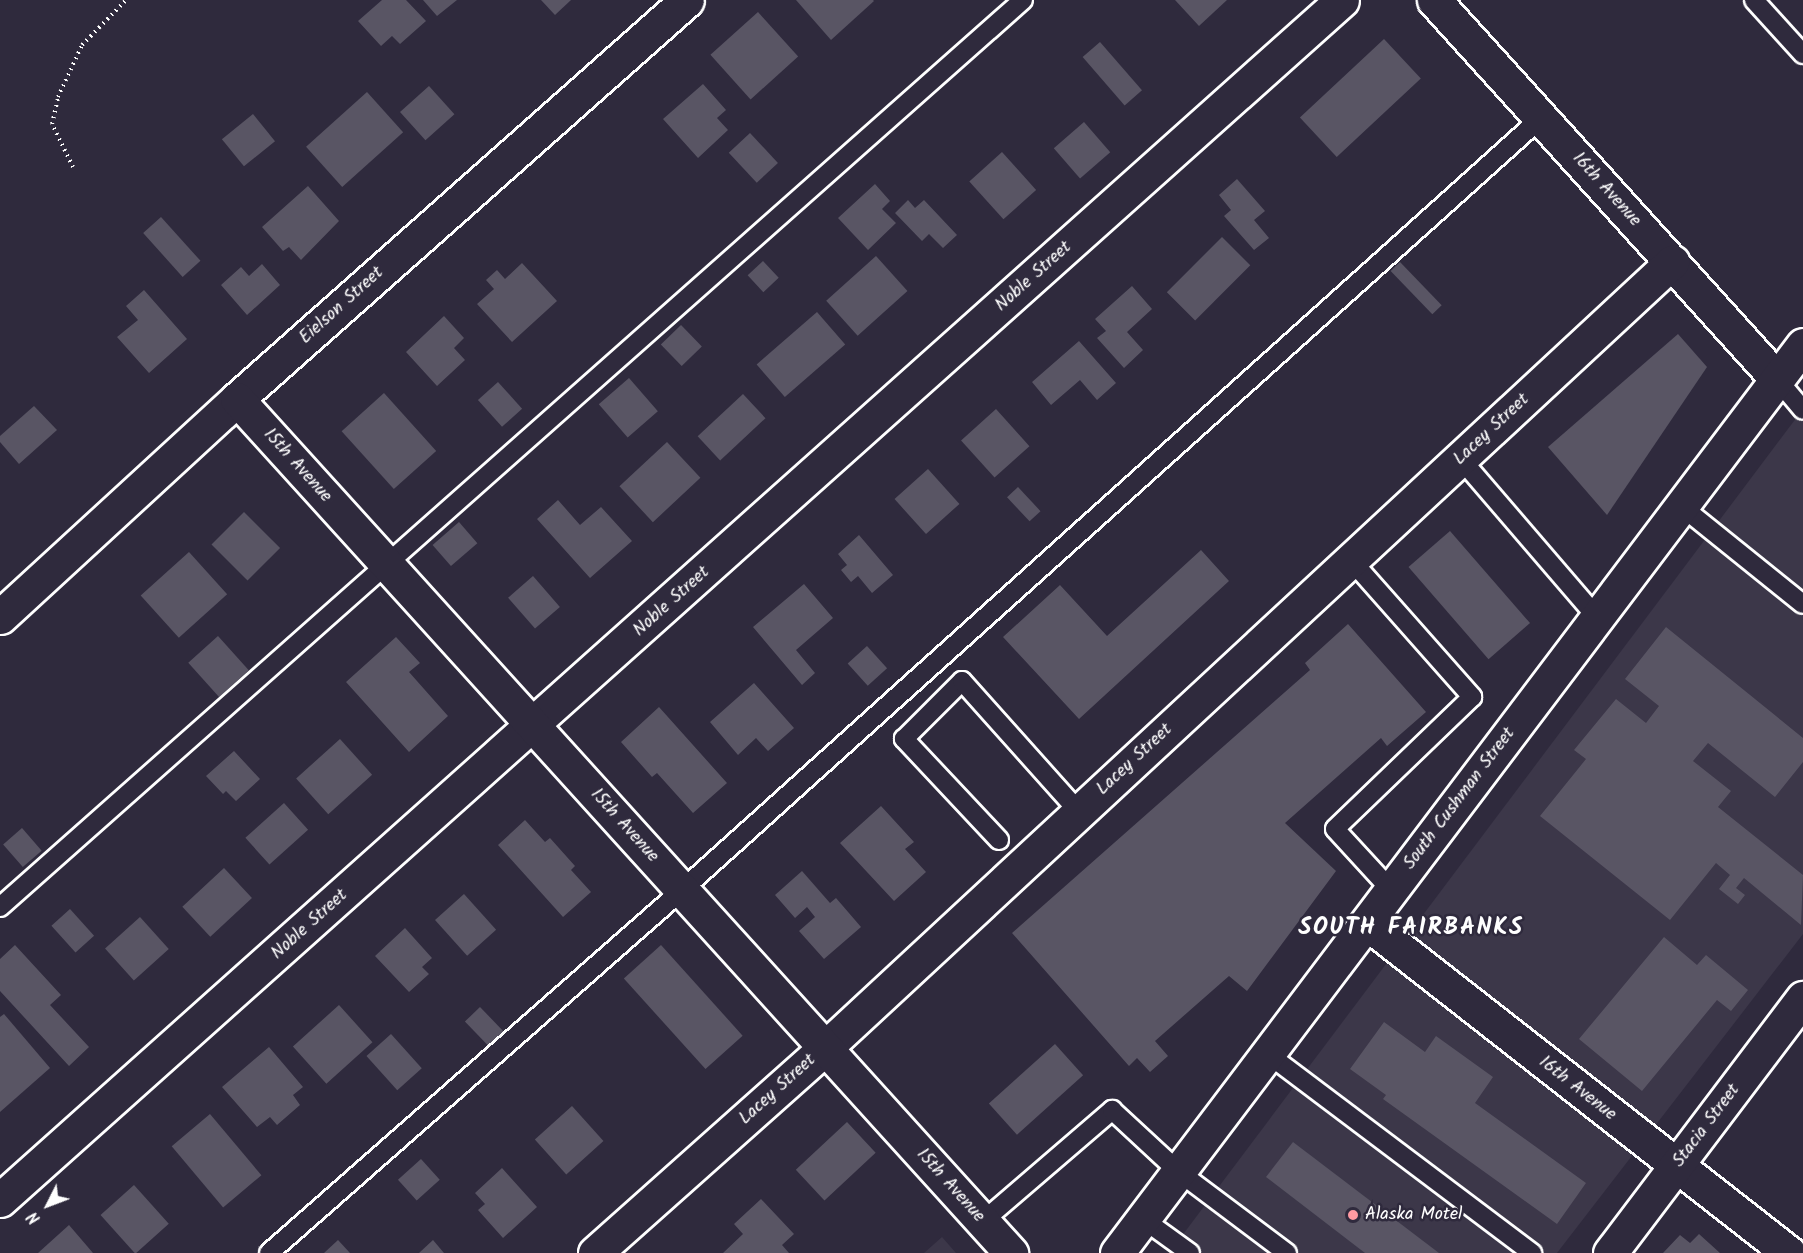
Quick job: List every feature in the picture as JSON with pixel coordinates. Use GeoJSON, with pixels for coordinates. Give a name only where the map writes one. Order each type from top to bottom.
{"type":"FeatureCollection","features":[{"type":"Feature","properties":{"kind":"street","name":"Eielson Street"},"geometry":{"type":"LineString","coordinates":[[0,617],[237,399],[687,0]]}},
{"type":"Feature","properties":{"kind":"street","name":"Noble Street"},"geometry":{"type":"LineString","coordinates":[[0,1200],[534,727],[1342,0]]}},
{"type":"Feature","properties":{"kind":"street","name":"16th Avenue"},"geometry":{"type":"LineString","coordinates":[[1434,0],[1777,379]]}},
{"type":"Feature","properties":{"kind":"street","name":"Lacey Street"},"geometry":{"type":"LineString","coordinates":[[595,1253],[825,1048],[1672,262]]}},
{"type":"Feature","properties":{"kind":"street","name":"South Cushman Street"},"geometry":{"type":"LineString","coordinates":[[1117,1253],[1803,345]]}},
{"type":"Feature","properties":{"kind":"street","name":"15th Avenue"},"geometry":{"type":"LineString","coordinates":[[237,399],[825,1048],[993,1242]]}},
{"type":"Feature","properties":{"kind":"street","name":"16th Avenue"},"geometry":{"type":"LineString","coordinates":[[1367,923],[1676,1167],[1789,1253]]}},
{"type":"Feature","properties":{"kind":"street","name":"Stacia Street"},"geometry":{"type":"LineString","coordinates":[[1610,1253],[1803,998]]}},
{"type":"Feature","properties":{"kind":"lane"},"geometry":{"type":"LineString","coordinates":[[0,907],[1023,0]]}},
{"type":"Feature","properties":{"kind":"lane"},"geometry":{"type":"LineString","coordinates":[[1754,0],[1803,54]]}},
{"type":"Feature","properties":{"kind":"lane"},"geometry":{"type":"LineString","coordinates":[[268,1253],[682,890],[1541,118]]}},
{"type":"Feature","properties":{"kind":"lane"},"geometry":{"type":"LineString","coordinates":[[1777,379],[1803,410]]}},
{"type":"Feature","properties":{"kind":"lane"},"geometry":{"type":"LineString","coordinates":[[1460,459],[1598,617]]}},
{"type":"Feature","properties":{"kind":"lane"},"geometry":{"type":"LineString","coordinates":[[1681,506],[1803,604]]}},
{"type":"Feature","properties":{"kind":"lane"},"geometry":{"type":"LineString","coordinates":[[1351,560],[1472,697],[1335,829],[1392,891]]}},
{"type":"Feature","properties":{"kind":"lane"},"geometry":{"type":"LineString","coordinates":[[999,840],[904,739],[962,681],[1079,812]]}},
{"type":"Feature","properties":{"kind":"lane"},"geometry":{"type":"LineString","coordinates":[[1268,1054],[1532,1253]]}},
{"type":"Feature","properties":{"kind":"lane"},"geometry":{"type":"LineString","coordinates":[[993,1242],[1112,1110],[1179,1172],[1287,1253]]}},
{"type":"Feature","properties":{"kind":"lane"},"geometry":{"type":"LineString","coordinates":[[1143,1219],[1190,1253]]}},
{"type":"Feature","properties":{"kind":"path"},"geometry":{"type":"LineString","coordinates":[[74,167],[52,124],[58,97],[82,45],[126,0]]}},
{"type":"Feature","properties":{"kind":"shaded area"},"geometry":{"type":"Polygon","coordinates":[[[1803,409],[1803,934],[1557,1253],[1169,1253],[1803,409]]]}},
{"type":"Feature","properties":{"kind":"shaded area"},"geometry":{"type":"Polygon","coordinates":[[[942,1237],[956,1253],[924,1253],[942,1237]]]}},
{"type":"Feature","properties":{"kind":"building"},"geometry":{"type":"Polygon","coordinates":[[[382,0],[406,0],[426,21],[400,44],[392,36],[381,46],[358,21],[382,0]]]}},
{"type":"Feature","properties":{"kind":"building"},"geometry":{"type":"Polygon","coordinates":[[[423,0],[457,0],[437,16],[423,0]]]}},
{"type":"Feature","properties":{"kind":"building"},"geometry":{"type":"Polygon","coordinates":[[[541,0],[571,0],[555,15],[541,0]]]}},
{"type":"Feature","properties":{"kind":"building"},"geometry":{"type":"Polygon","coordinates":[[[796,0],[873,0],[874,1],[831,40],[796,0]]]}},
{"type":"Feature","properties":{"kind":"building"},"geometry":{"type":"Polygon","coordinates":[[[1175,0],[1227,0],[1199,26],[1175,0]]]}},
{"type":"Feature","properties":{"kind":"building"},"geometry":{"type":"Polygon","coordinates":[[[758,12],[798,57],[751,99],[710,55],[758,12]]]}},
{"type":"Feature","properties":{"kind":"building"},"geometry":{"type":"Polygon","coordinates":[[[1384,39],[1421,78],[1337,157],[1300,117],[1384,39]]]}},
{"type":"Feature","properties":{"kind":"building"},"geometry":{"type":"Polygon","coordinates":[[[1100,42],[1142,90],[1125,105],[1083,57],[1100,42]]]}},
{"type":"Feature","properties":{"kind":"building"},"geometry":{"type":"Polygon","coordinates":[[[703,84],[726,110],[717,118],[728,130],[698,158],[663,119],[703,84]]]}},
{"type":"Feature","properties":{"kind":"building"},"geometry":{"type":"Polygon","coordinates":[[[429,86],[454,114],[425,140],[400,112],[429,86]]]}},
{"type":"Feature","properties":{"kind":"building"},"geometry":{"type":"Polygon","coordinates":[[[367,92],[403,132],[342,187],[306,147],[367,92]]]}},
{"type":"Feature","properties":{"kind":"building"},"geometry":{"type":"Polygon","coordinates":[[[253,114],[275,141],[244,166],[222,139],[253,114]]]}},
{"type":"Feature","properties":{"kind":"building"},"geometry":{"type":"Polygon","coordinates":[[[1084,122],[1110,152],[1080,178],[1054,148],[1084,122]]]}},
{"type":"Feature","properties":{"kind":"building"},"geometry":{"type":"Polygon","coordinates":[[[750,133],[778,163],[757,183],[729,153],[750,133]]]}},
{"type":"Feature","properties":{"kind":"building"},"geometry":{"type":"Polygon","coordinates":[[[1002,152],[1036,190],[1003,219],[969,181],[1002,152]]]}},
{"type":"Feature","properties":{"kind":"building"},"geometry":{"type":"Polygon","coordinates":[[[1237,179],[1265,211],[1254,220],[1269,238],[1254,250],[1224,216],[1231,210],[1219,195],[1237,179]]]}},
{"type":"Feature","properties":{"kind":"building"},"geometry":{"type":"Polygon","coordinates":[[[875,184],[890,201],[882,209],[896,223],[868,250],[838,218],[875,184]]]}},
{"type":"Feature","properties":{"kind":"building"},"geometry":{"type":"Polygon","coordinates":[[[308,186],[339,221],[301,260],[289,247],[283,251],[262,227],[308,186]]]}},
{"type":"Feature","properties":{"kind":"building"},"geometry":{"type":"Polygon","coordinates":[[[908,200],[915,208],[924,200],[957,235],[943,248],[929,234],[922,241],[895,213],[908,200]]]}},
{"type":"Feature","properties":{"kind":"building"},"geometry":{"type":"Polygon","coordinates":[[[161,217],[200,261],[183,277],[143,233],[161,217]]]}},
{"type":"Feature","properties":{"kind":"building"},"geometry":{"type":"Polygon","coordinates":[[[1222,237],[1250,265],[1195,320],[1167,292],[1222,237]]]}},
{"type":"Feature","properties":{"kind":"building"},"geometry":{"type":"Polygon","coordinates":[[[876,256],[907,291],[858,336],[826,301],[876,256]]]}},
{"type":"Feature","properties":{"kind":"building"},"geometry":{"type":"Polygon","coordinates":[[[763,261],[779,278],[763,292],[748,275],[763,261]]]}},
{"type":"Feature","properties":{"kind":"building"},"geometry":{"type":"Polygon","coordinates":[[[1400,262],[1442,305],[1432,314],[1391,271],[1400,262]]]}},
{"type":"Feature","properties":{"kind":"building"},"geometry":{"type":"Polygon","coordinates":[[[522,263],[557,301],[512,342],[477,304],[494,289],[486,280],[497,270],[505,279],[522,263]]]}},
{"type":"Feature","properties":{"kind":"building"},"geometry":{"type":"Polygon","coordinates":[[[262,264],[280,285],[247,315],[221,285],[241,267],[249,276],[262,264]]]}},
{"type":"Feature","properties":{"kind":"building"},"geometry":{"type":"Polygon","coordinates":[[[1132,286],[1152,309],[1127,332],[1143,350],[1124,368],[1097,338],[1106,331],[1095,319],[1132,286]]]}},
{"type":"Feature","properties":{"kind":"building"},"geometry":{"type":"Polygon","coordinates":[[[144,290],[187,339],[149,373],[117,337],[138,320],[126,306],[144,290]]]}},
{"type":"Feature","properties":{"kind":"building"},"geometry":{"type":"Polygon","coordinates":[[[817,312],[845,344],[785,397],[757,364],[817,312]]]}},
{"type":"Feature","properties":{"kind":"building"},"geometry":{"type":"Polygon","coordinates":[[[444,316],[464,338],[454,348],[465,360],[437,386],[406,352],[444,316]]]}},
{"type":"Feature","properties":{"kind":"building"},"geometry":{"type":"Polygon","coordinates":[[[681,325],[702,347],[682,366],[661,344],[681,325]]]}},
{"type":"Feature","properties":{"kind":"building"},"geometry":{"type":"Polygon","coordinates":[[[1678,334],[1707,367],[1607,515],[1548,447],[1678,334]]]}},
{"type":"Feature","properties":{"kind":"building"},"geometry":{"type":"Polygon","coordinates":[[[1079,341],[1116,383],[1097,400],[1080,380],[1051,405],[1032,382],[1079,341]]]}},
{"type":"Feature","properties":{"kind":"building"},"geometry":{"type":"Polygon","coordinates":[[[629,378],[658,411],[628,437],[599,404],[629,378]]]}},
{"type":"Feature","properties":{"kind":"building"},"geometry":{"type":"Polygon","coordinates":[[[498,382],[522,409],[502,427],[478,400],[498,382]]]}},
{"type":"Feature","properties":{"kind":"building"},"geometry":{"type":"Polygon","coordinates":[[[384,393],[436,451],[394,489],[342,431],[384,393]]]}},
{"type":"Feature","properties":{"kind":"building"},"geometry":{"type":"Polygon","coordinates":[[[743,394],[766,418],[720,460],[698,436],[743,394]]]}},
{"type":"Feature","properties":{"kind":"building"},"geometry":{"type":"Polygon","coordinates":[[[34,406],[57,430],[19,464],[0,442],[0,436],[34,406]]]}},
{"type":"Feature","properties":{"kind":"building"},"geometry":{"type":"Polygon","coordinates":[[[996,409],[1029,446],[995,478],[961,440],[996,409]]]}},
{"type":"Feature","properties":{"kind":"building"},"geometry":{"type":"Polygon","coordinates":[[[667,442],[700,478],[653,522],[619,486],[667,442]]]}},
{"type":"Feature","properties":{"kind":"building"},"geometry":{"type":"Polygon","coordinates":[[[928,469],[959,504],[926,534],[895,499],[928,469]]]}},
{"type":"Feature","properties":{"kind":"building"},"geometry":{"type":"Polygon","coordinates":[[[1018,487],[1041,511],[1030,521],[1007,497],[1018,487]]]}},
{"type":"Feature","properties":{"kind":"building"},"geometry":{"type":"Polygon","coordinates":[[[558,500],[580,525],[601,507],[632,541],[590,578],[537,519],[558,500]]]}},
{"type":"Feature","properties":{"kind":"building"},"geometry":{"type":"Polygon","coordinates":[[[244,512],[280,548],[248,581],[211,545],[244,512]]]}},
{"type":"Feature","properties":{"kind":"building"},"geometry":{"type":"Polygon","coordinates":[[[459,522],[477,543],[451,566],[433,545],[459,522]]]}},
{"type":"Feature","properties":{"kind":"building"},"geometry":{"type":"Polygon","coordinates":[[[1450,531],[1530,623],[1489,659],[1408,567],[1450,531]]]}},
{"type":"Feature","properties":{"kind":"building"},"geometry":{"type":"Polygon","coordinates":[[[859,535],[893,575],[872,593],[858,576],[851,582],[841,570],[847,565],[838,554],[859,535]]]}},
{"type":"Feature","properties":{"kind":"building"},"geometry":{"type":"Polygon","coordinates":[[[1201,550],[1229,581],[1079,719],[1003,637],[1060,585],[1107,636],[1201,550]]]}},
{"type":"Feature","properties":{"kind":"building"},"geometry":{"type":"Polygon","coordinates":[[[189,552],[227,594],[179,638],[141,595],[189,552]]]}},
{"type":"Feature","properties":{"kind":"building"},"geometry":{"type":"Polygon","coordinates":[[[533,576],[560,607],[535,629],[508,598],[533,576]]]}},
{"type":"Feature","properties":{"kind":"building"},"geometry":{"type":"Polygon","coordinates":[[[804,584],[833,618],[796,650],[815,673],[802,685],[753,627],[804,584]]]}},
{"type":"Feature","properties":{"kind":"building"},"geometry":{"type":"Polygon","coordinates":[[[1348,624],[1426,712],[1387,746],[1381,738],[1285,823],[1336,871],[1247,991],[1229,976],[1155,1041],[1168,1056],[1150,1072],[1137,1058],[1129,1066],[1012,933],[1310,670],[1305,663],[1348,624]]]}},
{"type":"Feature","properties":{"kind":"building"},"geometry":{"type":"Polygon","coordinates":[[[1666,627],[1803,738],[1803,762],[1775,797],[1708,743],[1693,761],[1731,791],[1718,807],[1803,875],[1801,925],[1744,878],[1736,888],[1745,895],[1738,904],[1719,889],[1730,875],[1716,863],[1670,920],[1540,816],[1586,759],[1574,750],[1616,699],[1646,723],[1659,706],[1625,679],[1666,627]]]}},
{"type":"Feature","properties":{"kind":"building"},"geometry":{"type":"Polygon","coordinates":[[[218,636],[249,670],[219,697],[188,663],[218,636]]]}},
{"type":"Feature","properties":{"kind":"building"},"geometry":{"type":"Polygon","coordinates":[[[396,637],[420,663],[409,672],[448,716],[409,752],[346,682],[396,637]]]}},
{"type":"Feature","properties":{"kind":"building"},"geometry":{"type":"Polygon","coordinates":[[[867,646],[887,668],[868,686],[848,663],[867,646]]]}},
{"type":"Feature","properties":{"kind":"building"},"geometry":{"type":"Polygon","coordinates":[[[754,683],[794,728],[768,751],[756,738],[738,755],[710,722],[754,683]]]}},
{"type":"Feature","properties":{"kind":"building"},"geometry":{"type":"Polygon","coordinates":[[[659,707],[727,783],[693,813],[657,773],[652,777],[621,742],[659,707]]]}},
{"type":"Feature","properties":{"kind":"building"},"geometry":{"type":"Polygon","coordinates":[[[340,739],[372,775],[328,814],[296,778],[340,739]]]}},
{"type":"Feature","properties":{"kind":"building"},"geometry":{"type":"Polygon","coordinates":[[[234,751],[260,779],[236,801],[226,791],[223,794],[206,776],[234,751]]]}},
{"type":"Feature","properties":{"kind":"building"},"geometry":{"type":"Polygon","coordinates":[[[284,803],[308,830],[269,865],[245,838],[284,803]]]}},
{"type":"Feature","properties":{"kind":"building"},"geometry":{"type":"Polygon","coordinates":[[[881,806],[914,842],[905,849],[926,872],[894,901],[840,843],[881,806]]]}},
{"type":"Feature","properties":{"kind":"building"},"geometry":{"type":"Polygon","coordinates":[[[525,820],[545,842],[550,838],[575,866],[571,870],[591,892],[563,917],[498,845],[525,820]]]}},
{"type":"Feature","properties":{"kind":"building"},"geometry":{"type":"Polygon","coordinates":[[[22,828],[42,851],[23,867],[3,844],[22,828]]]}},
{"type":"Feature","properties":{"kind":"building"},"geometry":{"type":"Polygon","coordinates":[[[224,868],[252,898],[210,937],[182,907],[224,868]]]}},
{"type":"Feature","properties":{"kind":"building"},"geometry":{"type":"Polygon","coordinates":[[[802,871],[830,903],[836,898],[861,927],[824,959],[799,931],[815,917],[807,907],[795,918],[775,895],[802,871]]]}},
{"type":"Feature","properties":{"kind":"building"},"geometry":{"type":"Polygon","coordinates":[[[464,894],[496,930],[467,956],[435,920],[464,894]]]}},
{"type":"Feature","properties":{"kind":"building"},"geometry":{"type":"Polygon","coordinates":[[[70,909],[94,936],[76,952],[51,926],[70,909]]]}},
{"type":"Feature","properties":{"kind":"building"},"geometry":{"type":"Polygon","coordinates":[[[140,917],[169,949],[134,980],[105,948],[140,917]]]}},
{"type":"Feature","properties":{"kind":"building"},"geometry":{"type":"Polygon","coordinates":[[[405,928],[432,958],[422,967],[429,974],[409,992],[375,956],[405,928]]]}},
{"type":"Feature","properties":{"kind":"building"},"geometry":{"type":"Polygon","coordinates":[[[1664,937],[1697,965],[1706,955],[1748,990],[1731,1011],[1717,1000],[1642,1091],[1579,1039],[1664,937]]]}},
{"type":"Feature","properties":{"kind":"building"},"geometry":{"type":"Polygon","coordinates":[[[15,945],[61,995],[50,1005],[89,1047],[69,1066],[0,991],[0,959],[15,945]]]}},
{"type":"Feature","properties":{"kind":"building"},"geometry":{"type":"Polygon","coordinates":[[[661,945],[743,1036],[705,1069],[624,978],[661,945]]]}},
{"type":"Feature","properties":{"kind":"building"},"geometry":{"type":"Polygon","coordinates":[[[339,1005],[372,1042],[326,1084],[293,1046],[339,1005]]]}},
{"type":"Feature","properties":{"kind":"building"},"geometry":{"type":"Polygon","coordinates":[[[480,1007],[504,1032],[489,1047],[465,1022],[480,1007]]]}},
{"type":"Feature","properties":{"kind":"building"},"geometry":{"type":"Polygon","coordinates":[[[4,1014],[50,1068],[0,1112],[0,1017],[4,1014]]]}},
{"type":"Feature","properties":{"kind":"building"},"geometry":{"type":"Polygon","coordinates":[[[1384,1022],[1425,1052],[1436,1036],[1493,1077],[1475,1103],[1586,1183],[1557,1224],[1383,1099],[1386,1095],[1350,1069],[1384,1022]]]}},
{"type":"Feature","properties":{"kind":"building"},"geometry":{"type":"Polygon","coordinates":[[[391,1034],[422,1068],[397,1090],[366,1056],[391,1034]]]}},
{"type":"Feature","properties":{"kind":"building"},"geometry":{"type":"Polygon","coordinates":[[[1055,1044],[1083,1075],[1017,1135],[989,1104],[1055,1044]]]}},
{"type":"Feature","properties":{"kind":"building"},"geometry":{"type":"Polygon","coordinates":[[[269,1047],[303,1087],[293,1095],[300,1105],[277,1125],[270,1117],[257,1127],[222,1087],[269,1047]]]}},
{"type":"Feature","properties":{"kind":"building"},"geometry":{"type":"Polygon","coordinates":[[[572,1106],[603,1141],[566,1174],[535,1139],[572,1106]]]}},
{"type":"Feature","properties":{"kind":"building"},"geometry":{"type":"Polygon","coordinates":[[[210,1114],[261,1175],[223,1207],[172,1146],[210,1114]]]}},
{"type":"Feature","properties":{"kind":"building"},"geometry":{"type":"Polygon","coordinates":[[[847,1122],[876,1153],[824,1200],[796,1170],[847,1122]]]}},
{"type":"Feature","properties":{"kind":"building","name":"Alaska Motel"},"geometry":{"type":"Polygon","coordinates":[[[1293,1142],[1439,1253],[1365,1253],[1266,1177],[1293,1142]]]}},
{"type":"Feature","properties":{"kind":"building"},"geometry":{"type":"Polygon","coordinates":[[[421,1159],[440,1180],[417,1201],[398,1180],[421,1159]]]}},
{"type":"Feature","properties":{"kind":"building"},"geometry":{"type":"Polygon","coordinates":[[[502,1168],[537,1207],[503,1238],[478,1210],[485,1204],[475,1193],[502,1168]]]}},
{"type":"Feature","properties":{"kind":"building"},"geometry":{"type":"Polygon","coordinates":[[[134,1185],[169,1224],[135,1253],[101,1215],[134,1185]]]}},
{"type":"Feature","properties":{"kind":"building"},"geometry":{"type":"Polygon","coordinates":[[[761,1199],[794,1234],[782,1245],[789,1253],[723,1253],[743,1234],[734,1224],[761,1199]]]}},
{"type":"Feature","properties":{"kind":"building"},"geometry":{"type":"Polygon","coordinates":[[[69,1225],[93,1253],[38,1253],[69,1225]]]}},
{"type":"Feature","properties":{"kind":"building"},"geometry":{"type":"Polygon","coordinates":[[[1699,1234],[1720,1253],[1663,1253],[1680,1235],[1690,1243],[1699,1234]]]}},
{"type":"Feature","properties":{"kind":"building"},"geometry":{"type":"Polygon","coordinates":[[[338,1240],[350,1253],[324,1253],[338,1240]]]}},
{"type":"Feature","properties":{"kind":"building"},"geometry":{"type":"Polygon","coordinates":[[[433,1240],[444,1253],[419,1253],[433,1240]]]}},
{"type":"Feature","properties":{"kind":"place","name":"Alaska Motel"},"geometry":{"type":"Point","coordinates":[1353,1215]}},
{"type":"Feature","properties":{"kind":"district","name":"SOUTH FAIRBANKS"},"geometry":{"type":"Point","coordinates":[1411,928]}}]}
